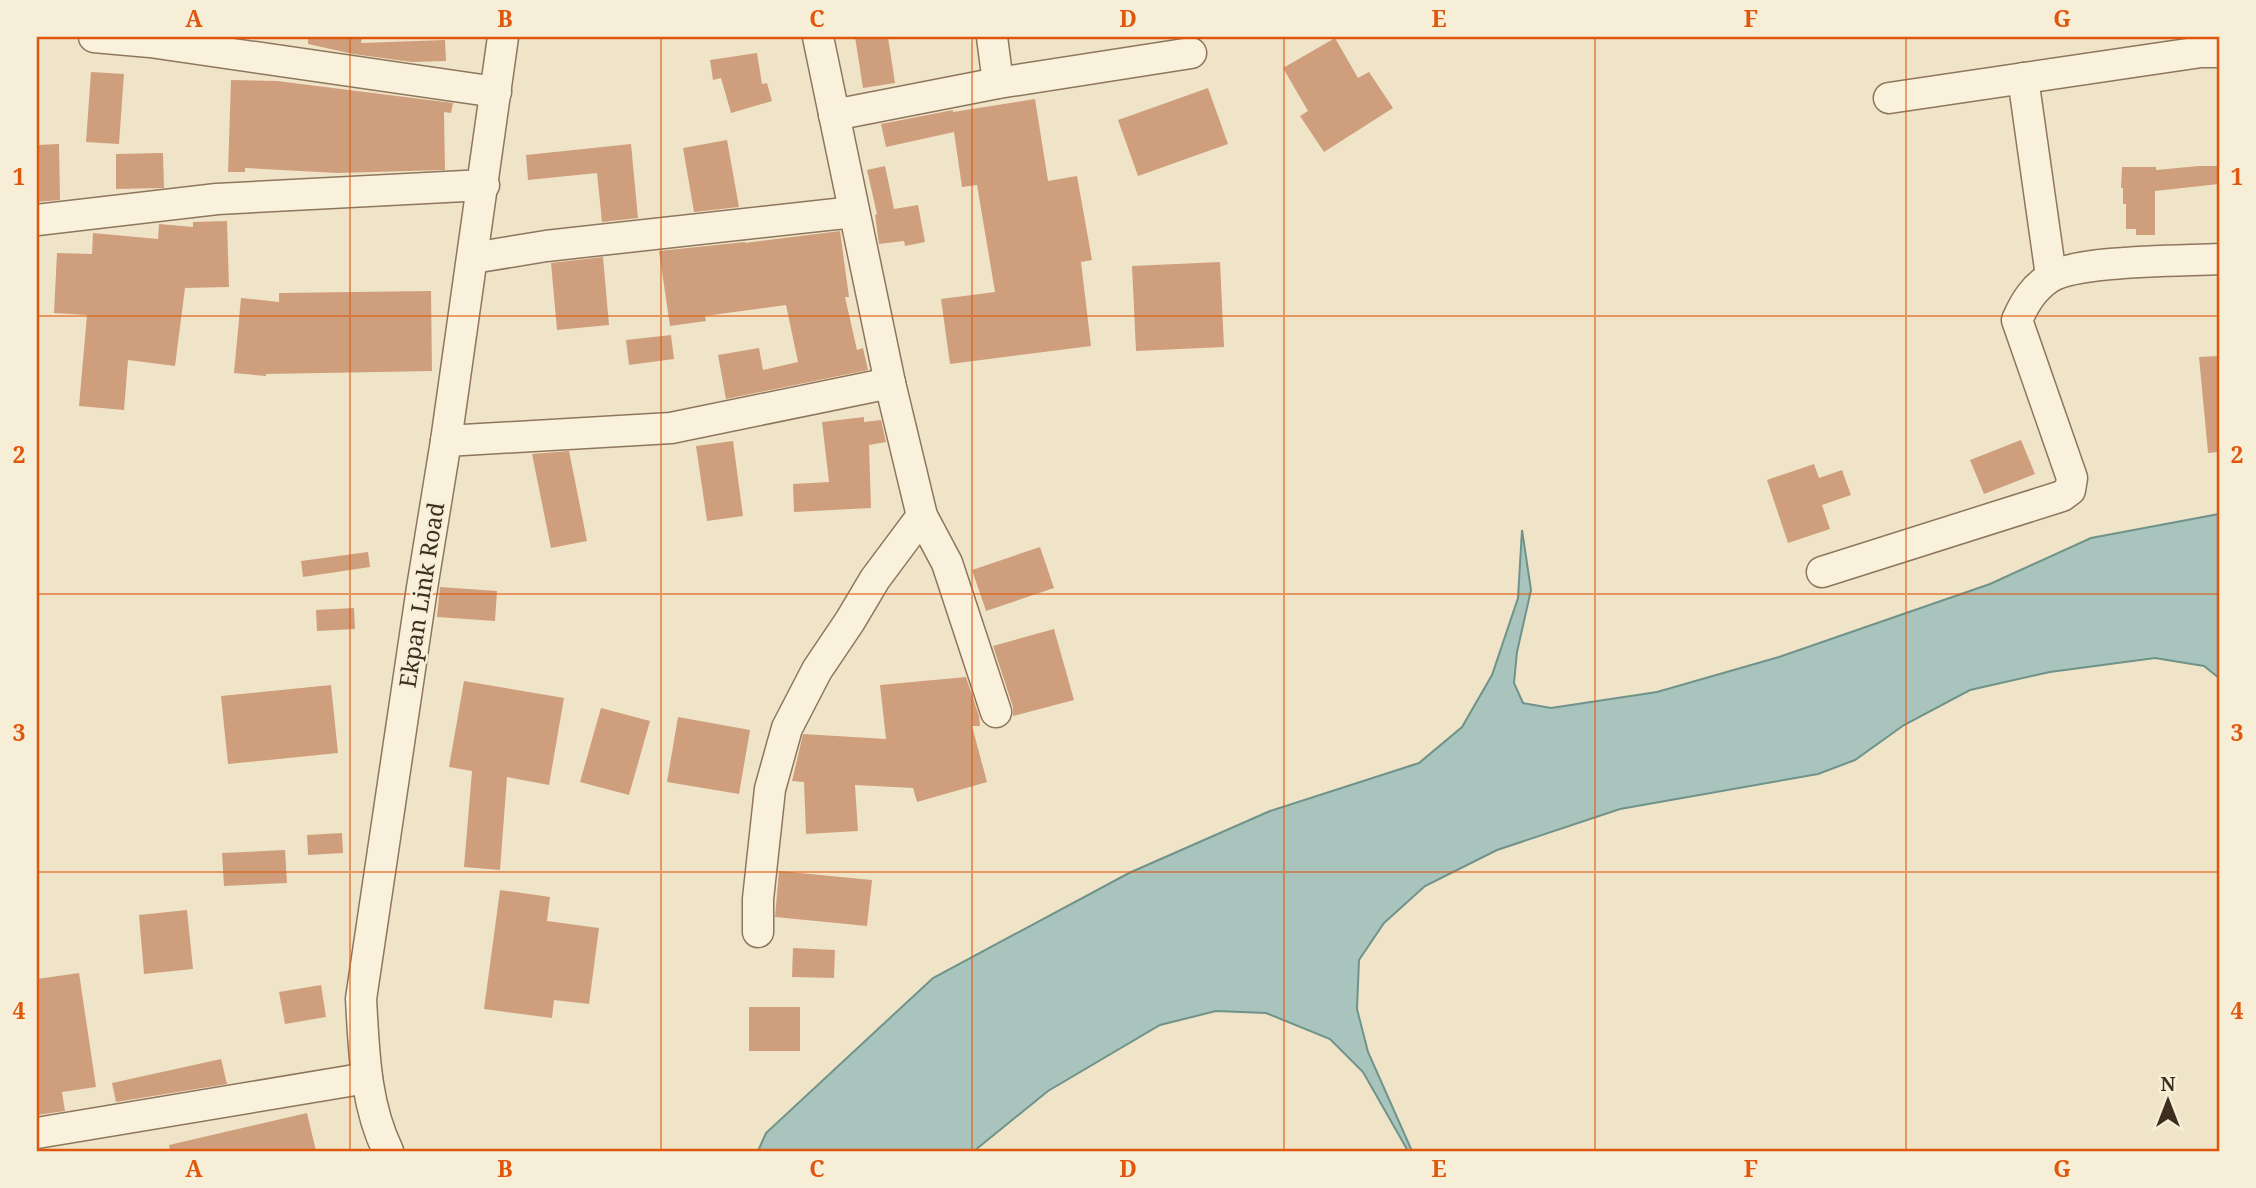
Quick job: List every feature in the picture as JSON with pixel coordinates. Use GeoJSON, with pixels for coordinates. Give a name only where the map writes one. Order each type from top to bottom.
{"type":"FeatureCollection","features":[{"type":"Feature","properties":{"kind":"street"},"geometry":{"type":"LineString","coordinates":[[94,37],[150,42],[496,92]]}},
{"type":"Feature","properties":{"kind":"street","name":"Ekpan Link Road"},"geometry":{"type":"LineString","coordinates":[[388,1151],[381,1137],[370,1098],[361,999],[484,185],[503,37]]}},
{"type":"Feature","properties":{"kind":"street"},"geometry":{"type":"LineString","coordinates":[[818,37],[890,383],[922,516],[947,563],[996,712]]}},
{"type":"Feature","properties":{"kind":"street"},"geometry":{"type":"LineString","coordinates":[[992,37],[998,83]]}},
{"type":"Feature","properties":{"kind":"street"},"geometry":{"type":"LineString","coordinates":[[1889,98],[2201,52],[2219,52]]}},
{"type":"Feature","properties":{"kind":"street"},"geometry":{"type":"LineString","coordinates":[[834,115],[998,83],[1191,53]]}},
{"type":"Feature","properties":{"kind":"street"},"geometry":{"type":"LineString","coordinates":[[2023,78],[2051,276]]}},
{"type":"Feature","properties":{"kind":"street"},"geometry":{"type":"LineString","coordinates":[[37,220],[217,199],[484,185]]}},
{"type":"Feature","properties":{"kind":"street"},"geometry":{"type":"LineString","coordinates":[[473,258],[546,246],[854,212]]}},
{"type":"Feature","properties":{"kind":"street"},"geometry":{"type":"LineString","coordinates":[[1822,572],[2062,496],[2070,491],[2072,478],[2017,320],[2029,294],[2051,276],[2080,267],[2219,259]]}},
{"type":"Feature","properties":{"kind":"street"},"geometry":{"type":"LineString","coordinates":[[446,441],[671,428],[890,383]]}},
{"type":"Feature","properties":{"kind":"street"},"geometry":{"type":"LineString","coordinates":[[758,932],[758,899],[770,789],[787,728],[817,670],[875,579],[922,516]]}},
{"type":"Feature","properties":{"kind":"street"},"geometry":{"type":"LineString","coordinates":[[37,1133],[367,1078]]}},
{"type":"Feature","properties":{"kind":"water"},"geometry":{"type":"Polygon","coordinates":[[[2219,514],[2219,678],[2204,666],[2155,658],[2050,672],[1970,690],[1904,725],[1855,760],[1818,774],[1620,809],[1497,850],[1425,886],[1384,923],[1359,960],[1357,1009],[1368,1052],[1412,1151],[1408,1151],[1363,1072],[1330,1039],[1266,1013],[1216,1011],[1160,1025],[1048,1091],[974,1151],[758,1151],[766,1133],[933,978],[1129,873],[1270,811],[1419,763],[1462,727],[1492,675],[1518,598],[1522,530],[1531,590],[1517,652],[1514,683],[1523,703],[1551,708],[1657,692],[1779,657],[1990,584],[2091,538],[2219,514]]]}},
{"type":"Feature","properties":{"kind":"building"},"geometry":{"type":"Polygon","coordinates":[[[308,37],[362,37],[361,43],[445,40],[446,61],[412,62],[353,54],[308,44],[308,37]]]}},
{"type":"Feature","properties":{"kind":"building"},"geometry":{"type":"Polygon","coordinates":[[[855,37],[888,37],[895,83],[863,88],[855,37]]]}},
{"type":"Feature","properties":{"kind":"building"},"geometry":{"type":"Polygon","coordinates":[[[1335,38],[1358,78],[1369,72],[1393,108],[1324,152],[1300,116],[1308,111],[1283,68],[1335,38]]]}},
{"type":"Feature","properties":{"kind":"building"},"geometry":{"type":"Polygon","coordinates":[[[757,53],[762,84],[767,83],[772,101],[731,113],[721,78],[713,80],[710,60],[757,53]]]}},
{"type":"Feature","properties":{"kind":"building"},"geometry":{"type":"Polygon","coordinates":[[[91,72],[124,74],[119,144],[86,142],[91,72]]]}},
{"type":"Feature","properties":{"kind":"building"},"geometry":{"type":"Polygon","coordinates":[[[231,80],[277,81],[453,103],[451,113],[444,112],[445,170],[337,173],[245,168],[245,172],[228,172],[231,80]]]}},
{"type":"Feature","properties":{"kind":"building"},"geometry":{"type":"Polygon","coordinates":[[[1208,88],[1228,144],[1138,176],[1118,120],[1208,88]]]}},
{"type":"Feature","properties":{"kind":"building"},"geometry":{"type":"Polygon","coordinates":[[[1035,99],[1048,181],[1077,176],[1092,260],[1081,262],[1091,346],[950,364],[941,299],[995,292],[977,185],[962,187],[954,132],[886,147],[881,124],[953,110],[1035,99]]]}},
{"type":"Feature","properties":{"kind":"building"},"geometry":{"type":"Polygon","coordinates":[[[727,140],[739,207],[694,212],[683,148],[727,140]]]}},
{"type":"Feature","properties":{"kind":"building"},"geometry":{"type":"Polygon","coordinates":[[[59,144],[60,200],[37,202],[37,145],[59,144]]]}},
{"type":"Feature","properties":{"kind":"building"},"geometry":{"type":"Polygon","coordinates":[[[631,144],[638,218],[602,222],[597,173],[528,180],[526,155],[631,144]]]}},
{"type":"Feature","properties":{"kind":"building"},"geometry":{"type":"Polygon","coordinates":[[[163,153],[164,188],[116,189],[116,154],[163,153]]]}},
{"type":"Feature","properties":{"kind":"building"},"geometry":{"type":"Polygon","coordinates":[[[885,166],[894,209],[918,205],[925,242],[905,246],[904,241],[879,244],[877,214],[867,170],[885,166]]]}},
{"type":"Feature","properties":{"kind":"building"},"geometry":{"type":"Polygon","coordinates":[[[2219,166],[2219,184],[2155,191],[2155,235],[2136,235],[2136,229],[2126,229],[2126,204],[2123,204],[2121,188],[2122,167],[2156,167],[2156,170],[2219,166]]]}},
{"type":"Feature","properties":{"kind":"building"},"geometry":{"type":"Polygon","coordinates":[[[227,221],[229,287],[185,288],[175,366],[128,360],[124,410],[79,406],[87,315],[54,313],[57,253],[92,254],[93,233],[158,239],[159,224],[193,227],[193,222],[227,221]]]}},
{"type":"Feature","properties":{"kind":"building"},"geometry":{"type":"Polygon","coordinates":[[[840,231],[849,297],[845,297],[857,350],[863,348],[868,370],[726,399],[718,355],[759,348],[763,370],[798,362],[786,305],[705,316],[706,321],[670,326],[659,251],[840,231]]]}},
{"type":"Feature","properties":{"kind":"building"},"geometry":{"type":"Polygon","coordinates":[[[603,257],[609,325],[557,330],[551,263],[603,257]]]}},
{"type":"Feature","properties":{"kind":"building"},"geometry":{"type":"Polygon","coordinates":[[[1220,262],[1224,347],[1136,351],[1132,266],[1220,262]]]}},
{"type":"Feature","properties":{"kind":"building"},"geometry":{"type":"Polygon","coordinates":[[[431,291],[432,371],[266,376],[234,373],[241,298],[279,302],[279,293],[431,291]]]}},
{"type":"Feature","properties":{"kind":"building"},"geometry":{"type":"Polygon","coordinates":[[[671,335],[674,359],[629,365],[626,340],[671,335]]]}},
{"type":"Feature","properties":{"kind":"building"},"geometry":{"type":"Polygon","coordinates":[[[2219,356],[2219,452],[2208,453],[2199,357],[2219,356]]]}},
{"type":"Feature","properties":{"kind":"building"},"geometry":{"type":"Polygon","coordinates":[[[864,417],[864,422],[881,420],[886,442],[869,445],[871,508],[794,512],[793,484],[829,482],[822,422],[864,417]]]}},
{"type":"Feature","properties":{"kind":"building"},"geometry":{"type":"Polygon","coordinates":[[[2021,440],[2035,474],[1984,494],[1970,460],[2021,440]]]}},
{"type":"Feature","properties":{"kind":"building"},"geometry":{"type":"Polygon","coordinates":[[[733,441],[743,516],[707,521],[696,446],[733,441]]]}},
{"type":"Feature","properties":{"kind":"building"},"geometry":{"type":"Polygon","coordinates":[[[569,451],[587,541],[551,548],[532,454],[569,451]]]}},
{"type":"Feature","properties":{"kind":"building"},"geometry":{"type":"Polygon","coordinates":[[[1814,464],[1819,478],[1842,470],[1851,495],[1822,505],[1830,529],[1788,543],[1767,480],[1814,464]]]}},
{"type":"Feature","properties":{"kind":"building"},"geometry":{"type":"Polygon","coordinates":[[[1040,547],[1054,588],[986,611],[972,570],[1040,547]]]}},
{"type":"Feature","properties":{"kind":"building"},"geometry":{"type":"Polygon","coordinates":[[[368,552],[370,567],[303,577],[301,561],[368,552]]]}},
{"type":"Feature","properties":{"kind":"building"},"geometry":{"type":"Polygon","coordinates":[[[440,587],[497,591],[495,621],[437,617],[440,587]]]}},
{"type":"Feature","properties":{"kind":"building"},"geometry":{"type":"Polygon","coordinates":[[[354,608],[355,629],[317,631],[316,610],[354,608]]]}},
{"type":"Feature","properties":{"kind":"building"},"geometry":{"type":"Polygon","coordinates":[[[1054,629],[1074,700],[1013,716],[1013,707],[993,646],[1054,629]]]}},
{"type":"Feature","properties":{"kind":"building"},"geometry":{"type":"Polygon","coordinates":[[[966,677],[979,716],[980,726],[972,726],[987,782],[917,802],[913,788],[855,785],[858,831],[806,834],[804,782],[792,781],[803,734],[886,739],[880,685],[966,677]]]}},
{"type":"Feature","properties":{"kind":"building"},"geometry":{"type":"Polygon","coordinates":[[[464,681],[564,698],[549,785],[507,777],[500,870],[464,867],[472,771],[449,767],[464,681]]]}},
{"type":"Feature","properties":{"kind":"building"},"geometry":{"type":"Polygon","coordinates":[[[331,685],[338,753],[228,764],[221,696],[331,685]]]}},
{"type":"Feature","properties":{"kind":"building"},"geometry":{"type":"Polygon","coordinates":[[[601,708],[650,721],[629,795],[580,782],[601,708]]]}},
{"type":"Feature","properties":{"kind":"building"},"geometry":{"type":"Polygon","coordinates":[[[678,717],[750,730],[739,794],[667,782],[678,717]]]}},
{"type":"Feature","properties":{"kind":"building"},"geometry":{"type":"Polygon","coordinates":[[[342,833],[343,853],[308,855],[307,835],[342,833]]]}},
{"type":"Feature","properties":{"kind":"building"},"geometry":{"type":"Polygon","coordinates":[[[285,850],[287,883],[224,886],[222,853],[285,850]]]}},
{"type":"Feature","properties":{"kind":"building"},"geometry":{"type":"Polygon","coordinates":[[[779,871],[872,880],[867,926],[775,917],[779,871]]]}},
{"type":"Feature","properties":{"kind":"building"},"geometry":{"type":"Polygon","coordinates":[[[500,890],[550,897],[547,921],[599,928],[589,1004],[554,1000],[552,1018],[484,1009],[500,890]]]}},
{"type":"Feature","properties":{"kind":"building"},"geometry":{"type":"Polygon","coordinates":[[[187,910],[193,969],[144,974],[139,915],[187,910]]]}},
{"type":"Feature","properties":{"kind":"building"},"geometry":{"type":"Polygon","coordinates":[[[793,948],[835,950],[834,978],[792,977],[793,948]]]}},
{"type":"Feature","properties":{"kind":"building"},"geometry":{"type":"Polygon","coordinates":[[[79,973],[96,1087],[62,1092],[65,1111],[37,1115],[37,979],[79,973]]]}},
{"type":"Feature","properties":{"kind":"building"},"geometry":{"type":"Polygon","coordinates":[[[321,985],[326,1017],[285,1024],[279,992],[321,985]]]}},
{"type":"Feature","properties":{"kind":"building"},"geometry":{"type":"Polygon","coordinates":[[[749,1007],[800,1007],[800,1051],[749,1051],[749,1007]]]}},
{"type":"Feature","properties":{"kind":"building"},"geometry":{"type":"Polygon","coordinates":[[[221,1059],[227,1084],[116,1102],[112,1083],[221,1059]]]}},
{"type":"Feature","properties":{"kind":"building"},"geometry":{"type":"Polygon","coordinates":[[[307,1113],[316,1151],[170,1151],[169,1145],[307,1113]]]}}]}
